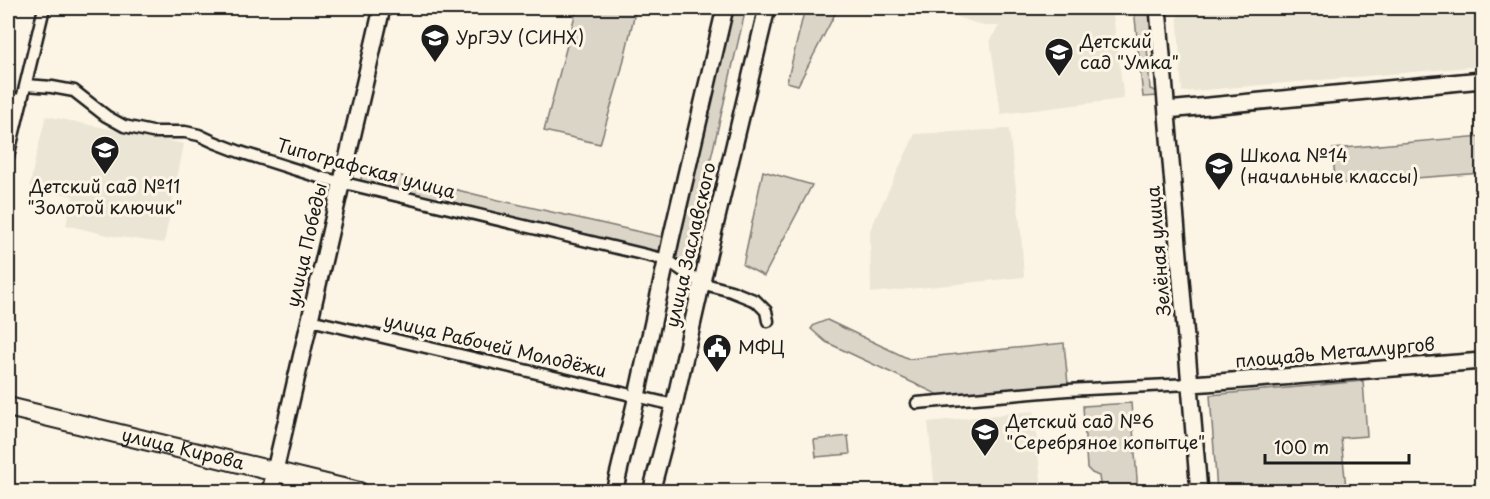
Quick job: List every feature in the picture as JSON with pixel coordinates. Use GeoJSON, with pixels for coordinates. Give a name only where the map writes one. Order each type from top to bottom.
{"type":"FeatureCollection","features":[{"type":"Feature","properties":{"kind":"main road","name":"улица Кирова"},"geometry":{"type":"LineString","coordinates":[[8,407],[359,492]]}},
{"type":"Feature","properties":{"kind":"street"},"geometry":{"type":"LineString","coordinates":[[8,157],[44,8]]}},
{"type":"Feature","properties":{"kind":"street","name":"улица Победы"},"geometry":{"type":"LineString","coordinates":[[270,492],[382,8]]}},
{"type":"Feature","properties":{"kind":"street","name":"улица Заславского"},"geometry":{"type":"LineString","coordinates":[[614,492],[725,8]]}},
{"type":"Feature","properties":{"kind":"street","name":"улица Заславского"},"geometry":{"type":"LineString","coordinates":[[651,492],[674,405],[767,8]]}},
{"type":"Feature","properties":{"kind":"street","name":"Зелёная улица"},"geometry":{"type":"LineString","coordinates":[[1158,8],[1199,492]]}},
{"type":"Feature","properties":{"kind":"street"},"geometry":{"type":"LineString","coordinates":[[1167,110],[1482,80]]}},
{"type":"Feature","properties":{"kind":"street","name":"Типографская улица"},"geometry":{"type":"LineString","coordinates":[[26,85],[74,91],[106,116],[124,126],[152,132],[185,132],[199,135],[240,152],[342,183],[667,260],[701,283]]}},
{"type":"Feature","properties":{"kind":"street"},"geometry":{"type":"LineString","coordinates":[[8,97],[22,101]]}},
{"type":"Feature","properties":{"kind":"street"},"geometry":{"type":"LineString","coordinates":[[701,283],[731,291],[756,302],[766,311],[768,321]]}},
{"type":"Feature","properties":{"kind":"street","name":"улица Рабочей Молодёжи"},"geometry":{"type":"LineString","coordinates":[[310,320],[674,405]]}},
{"type":"Feature","properties":{"kind":"street","name":"площадь Металлургов"},"geometry":{"type":"LineString","coordinates":[[1190,384],[1482,361]]}},
{"type":"Feature","properties":{"kind":"street"},"geometry":{"type":"LineString","coordinates":[[917,403],[1048,392],[1190,384]]}},
{"type":"Feature","properties":{"kind":"shaded area"},"geometry":{"type":"Polygon","coordinates":[[[577,8],[636,8],[621,72],[600,144],[544,131],[577,8]]]}},
{"type":"Feature","properties":{"kind":"shaded area"},"geometry":{"type":"Polygon","coordinates":[[[725,8],[746,8],[686,265],[359,187],[364,167],[671,239],[725,8]]]}},
{"type":"Feature","properties":{"kind":"shaded area"},"geometry":{"type":"Polygon","coordinates":[[[805,8],[838,8],[798,85],[787,82],[805,8]]]}},
{"type":"Feature","properties":{"kind":"shaded area","name":"Детский сад \"Умка\""},"geometry":{"type":"Polygon","coordinates":[[[947,8],[1132,8],[1132,13],[1113,15],[1124,99],[1001,114],[990,40],[999,26],[984,26],[957,17],[947,8]]]}},
{"type":"Feature","properties":{"kind":"shaded area"},"geometry":{"type":"Polygon","coordinates":[[[1134,8],[1147,11],[1152,19],[1154,43],[1152,46],[1147,46],[1150,89],[1158,92],[1159,96],[1143,97],[1134,8]]]}},
{"type":"Feature","properties":{"kind":"shaded area"},"geometry":{"type":"Polygon","coordinates":[[[1177,8],[1482,8],[1482,66],[1182,92],[1177,8]]]}},
{"type":"Feature","properties":{"kind":"shaded area","name":"Детский сад №11 \"Золотой ключик\""},"geometry":{"type":"Polygon","coordinates":[[[46,116],[184,144],[164,243],[112,236],[66,225],[73,196],[30,186],[46,116]]]}},
{"type":"Feature","properties":{"kind":"shaded area"},"geometry":{"type":"Polygon","coordinates":[[[1009,129],[1024,277],[871,293],[870,230],[915,134],[1009,129]]]}},
{"type":"Feature","properties":{"kind":"shaded area"},"geometry":{"type":"Polygon","coordinates":[[[1482,136],[1482,173],[1335,184],[1333,149],[1482,136]]]}},
{"type":"Feature","properties":{"kind":"shaded area"},"geometry":{"type":"Polygon","coordinates":[[[763,171],[812,185],[764,276],[743,265],[763,171]]]}},
{"type":"Feature","properties":{"kind":"shaded area"},"geometry":{"type":"Polygon","coordinates":[[[827,320],[909,359],[1064,343],[1068,384],[943,397],[826,342],[811,329],[814,325],[827,320]]]}},
{"type":"Feature","properties":{"kind":"shaded area"},"geometry":{"type":"Polygon","coordinates":[[[1363,381],[1367,436],[1341,438],[1346,488],[1296,492],[1217,491],[1210,395],[1363,381]]]}},
{"type":"Feature","properties":{"kind":"shaded area"},"geometry":{"type":"Polygon","coordinates":[[[1131,403],[1137,491],[1101,491],[1099,476],[1087,468],[1083,406],[1131,403]]]}},
{"type":"Feature","properties":{"kind":"shaded area","name":"Детский сад №6 \"Серебряное копытце\""},"geometry":{"type":"Polygon","coordinates":[[[1034,411],[1042,491],[935,491],[928,422],[1034,411]]]}},
{"type":"Feature","properties":{"kind":"shaded area"},"geometry":{"type":"Polygon","coordinates":[[[848,436],[850,454],[816,457],[814,440],[848,436]]]}},
{"type":"Feature","properties":{"kind":"place","name":"УрГЭУ (СИНХ)"},"geometry":{"type":"Point","coordinates":[435,64]}},
{"type":"Feature","properties":{"kind":"place","name":"Детский сад \"Умка\""},"geometry":{"type":"Point","coordinates":[1059,78]}},
{"type":"Feature","properties":{"kind":"place","name":"Детский сад №11 \"Золотой ключик\""},"geometry":{"type":"Point","coordinates":[105,176]}},
{"type":"Feature","properties":{"kind":"place","name":"Школа №14 (начальные классы)"},"geometry":{"type":"Point","coordinates":[1219,192]}},
{"type":"Feature","properties":{"kind":"place","name":"МФЦ"},"geometry":{"type":"Point","coordinates":[717,374]}},
{"type":"Feature","properties":{"kind":"place","name":"Детский сад №6 \"Серебряное копытце\""},"geometry":{"type":"Point","coordinates":[985,458]}}]}
